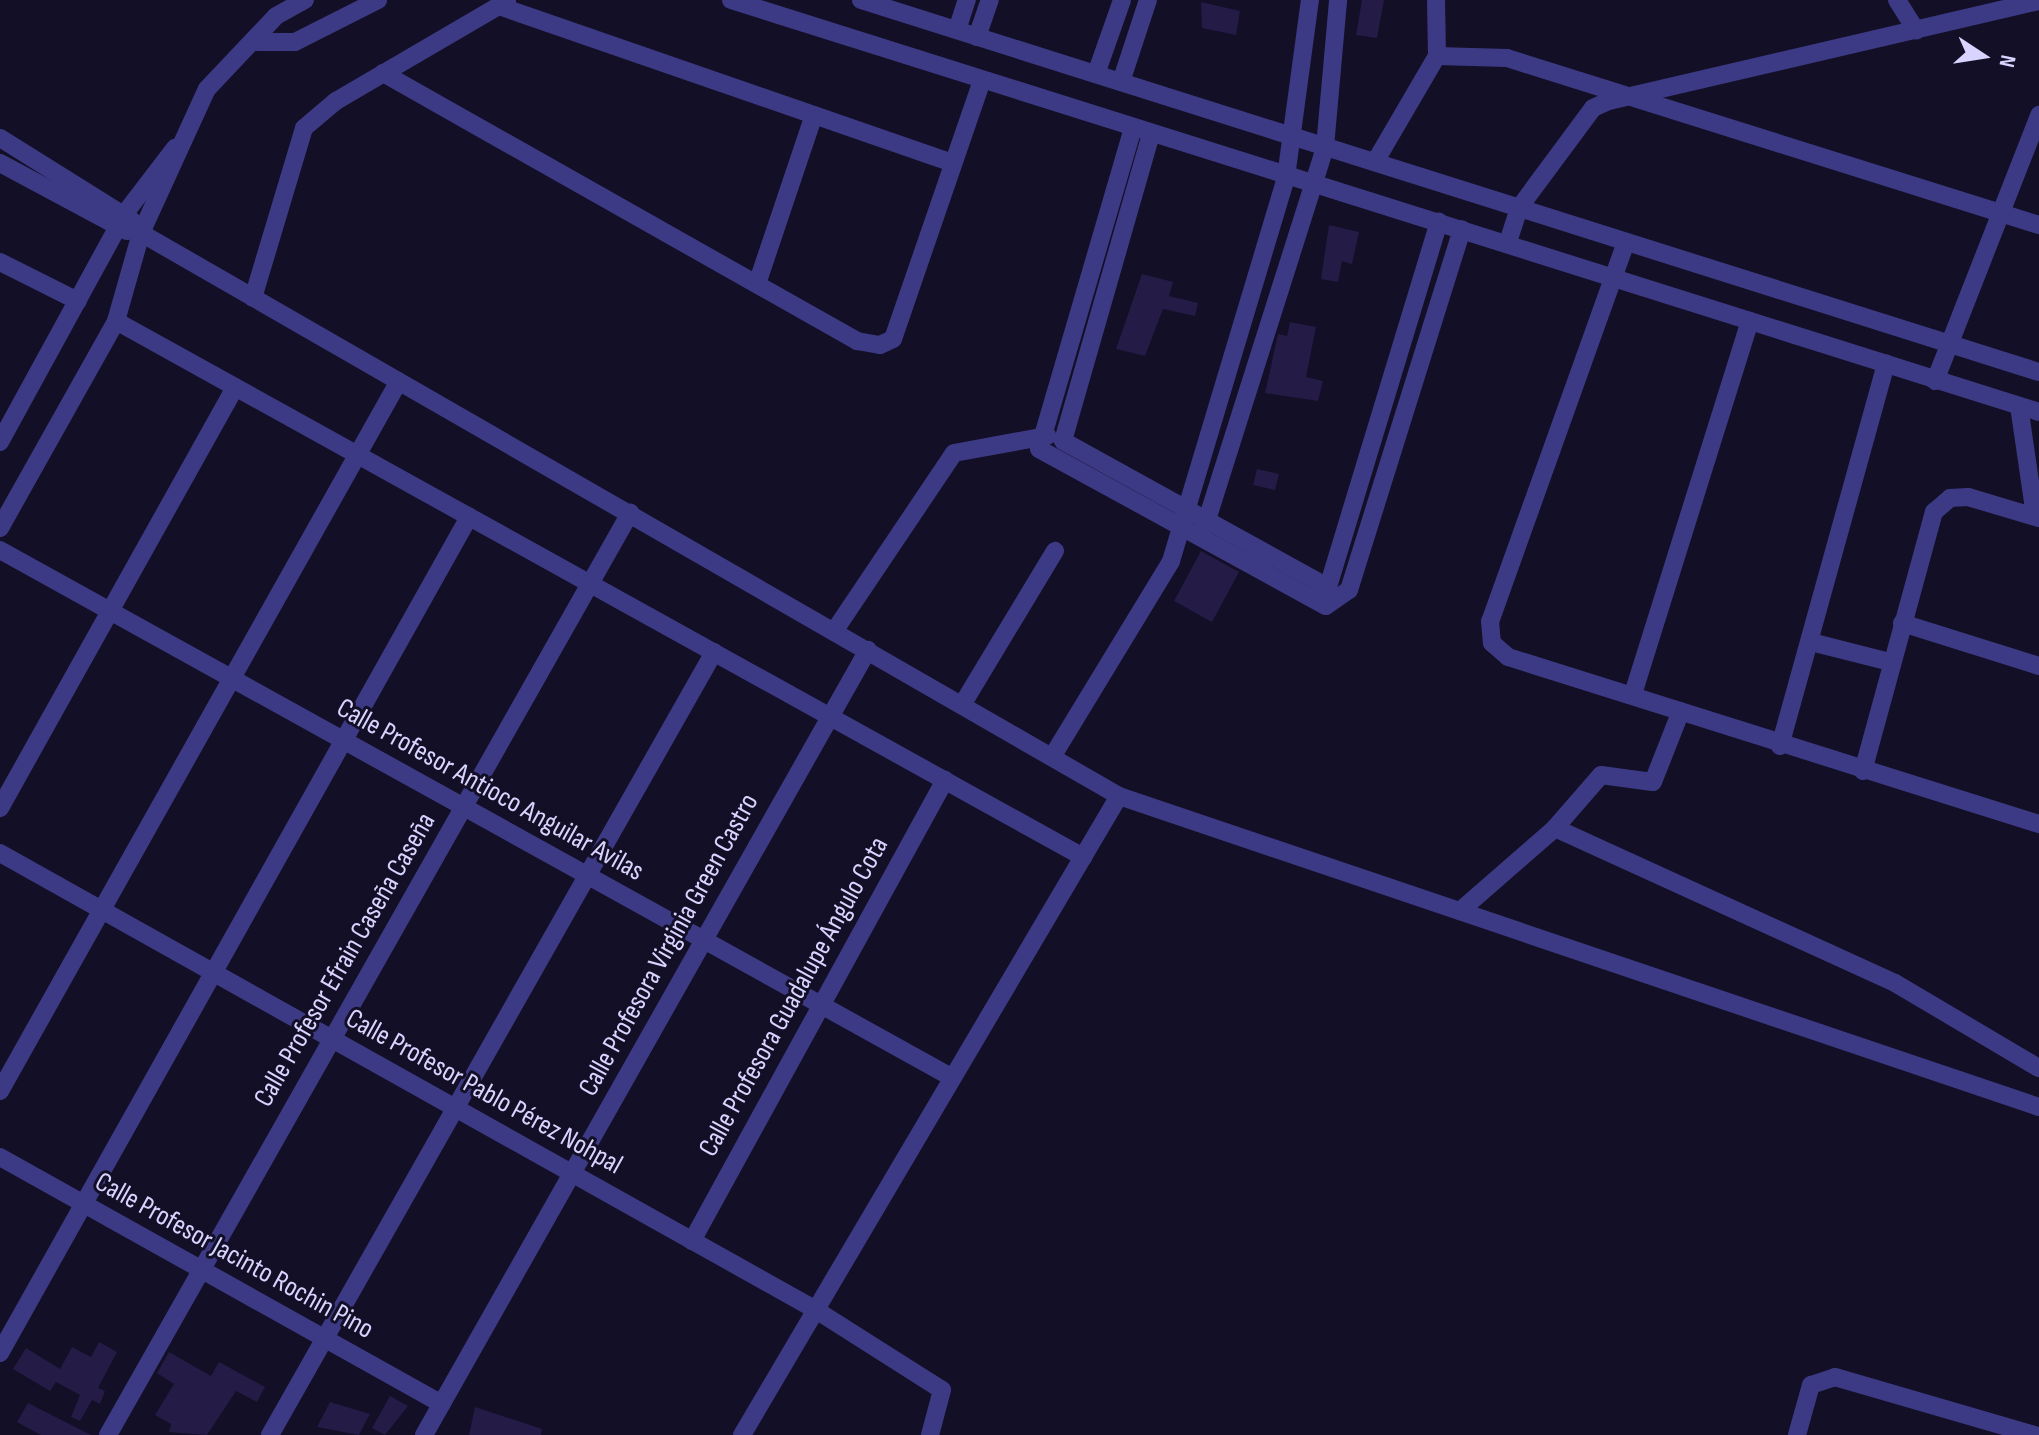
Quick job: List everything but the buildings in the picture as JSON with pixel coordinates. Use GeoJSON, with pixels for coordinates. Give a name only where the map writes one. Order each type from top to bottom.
{"type":"FeatureCollection","features":[{"type":"Feature","properties":{"kind":"street"},"geometry":{"type":"LineString","coordinates":[[0,528],[116,321],[141,233],[175,148],[207,89],[257,42],[276,16],[305,0]]}},
{"type":"Feature","properties":{"kind":"street"},"geometry":{"type":"LineString","coordinates":[[257,42],[295,42],[378,0]]}},
{"type":"Feature","properties":{"kind":"street"},"geometry":{"type":"LineString","coordinates":[[731,0],[1286,177],[1508,242],[2039,412]]}},
{"type":"Feature","properties":{"kind":"street"},"geometry":{"type":"LineString","coordinates":[[861,0],[2039,372]]}},
{"type":"Feature","properties":{"kind":"street"},"geometry":{"type":"LineString","coordinates":[[957,30],[967,0]]}},
{"type":"Feature","properties":{"kind":"street"},"geometry":{"type":"LineString","coordinates":[[977,37],[990,0]]}},
{"type":"Feature","properties":{"kind":"street"},"geometry":{"type":"LineString","coordinates":[[1096,74],[1122,0]]}},
{"type":"Feature","properties":{"kind":"street"},"geometry":{"type":"LineString","coordinates":[[1121,82],[1148,0]]}},
{"type":"Feature","properties":{"kind":"street"},"geometry":{"type":"LineString","coordinates":[[1052,757],[1171,561],[1178,525],[1187,506],[1286,177],[1310,0]]}},
{"type":"Feature","properties":{"kind":"street"},"geometry":{"type":"LineString","coordinates":[[1201,538],[1325,147],[1338,0]]}},
{"type":"Feature","properties":{"kind":"street"},"geometry":{"type":"LineString","coordinates":[[1375,162],[1437,56],[1436,0]]}},
{"type":"Feature","properties":{"kind":"street"},"geometry":{"type":"LineString","coordinates":[[1897,0],[1916,31]]}},
{"type":"Feature","properties":{"kind":"street"},"geometry":{"type":"LineString","coordinates":[[1508,242],[1519,208],[1593,108],[2039,1]]}},
{"type":"Feature","properties":{"kind":"street"},"geometry":{"type":"LineString","coordinates":[[253,298],[304,128],[383,73],[504,3],[953,163]]}},
{"type":"Feature","properties":{"kind":"street"},"geometry":{"type":"LineString","coordinates":[[1437,56],[1507,58],[2039,225]]}},
{"type":"Feature","properties":{"kind":"street"},"geometry":{"type":"LineString","coordinates":[[383,73],[857,341],[893,339],[982,80]]}},
{"type":"Feature","properties":{"kind":"street"},"geometry":{"type":"LineString","coordinates":[[757,284],[814,115]]}},
{"type":"Feature","properties":{"kind":"street"},"geometry":{"type":"LineString","coordinates":[[1935,381],[1955,346],[2039,115]]}},
{"type":"Feature","properties":{"kind":"street"},"geometry":{"type":"LineString","coordinates":[[1142,131],[1061,432],[1072,448],[1209,516],[1316,583],[1328,587],[1336,579],[1439,222]]}},
{"type":"Feature","properties":{"kind":"street"},"geometry":{"type":"LineString","coordinates":[[1142,131],[1037,440],[1044,455],[1178,525],[1309,600],[1338,604],[1349,590],[1462,229]]}},
{"type":"Feature","properties":{"kind":"street"},"geometry":{"type":"LineString","coordinates":[[0,138],[126,212],[141,233]]}},
{"type":"Feature","properties":{"kind":"street"},"geometry":{"type":"LineString","coordinates":[[0,442],[126,212],[175,148]]}},
{"type":"Feature","properties":{"kind":"street"},"geometry":{"type":"LineString","coordinates":[[0,163],[116,229],[141,233],[1119,796],[2039,1107]]}},
{"type":"Feature","properties":{"kind":"street"},"geometry":{"type":"LineString","coordinates":[[1626,242],[1490,621],[1492,643],[1508,657],[1633,694],[1780,746],[2039,824]]}},
{"type":"Feature","properties":{"kind":"street"},"geometry":{"type":"LineString","coordinates":[[0,262],[78,301]]}},
{"type":"Feature","properties":{"kind":"street"},"geometry":{"type":"LineString","coordinates":[[116,321],[1083,857]]}},
{"type":"Feature","properties":{"kind":"street"},"geometry":{"type":"LineString","coordinates":[[1633,694],[1750,321]]}},
{"type":"Feature","properties":{"kind":"street"},"geometry":{"type":"LineString","coordinates":[[1780,746],[1886,363]]}},
{"type":"Feature","properties":{"kind":"street"},"geometry":{"type":"LineString","coordinates":[[0,1091],[399,381]]}},
{"type":"Feature","properties":{"kind":"street"},"geometry":{"type":"LineString","coordinates":[[0,808],[235,387]]}},
{"type":"Feature","properties":{"kind":"street"},"geometry":{"type":"LineString","coordinates":[[1863,771],[1890,662],[1934,512],[1950,498],[1968,497],[2037,517],[2019,406]]}},
{"type":"Feature","properties":{"kind":"street"},"geometry":{"type":"LineString","coordinates":[[835,630],[954,453],[1037,440],[1061,432]]}},
{"type":"Feature","properties":{"kind":"street","name":"Calle Profesor Efrain Caseña Caseña"},"geometry":{"type":"LineString","coordinates":[[108,1435],[630,513]]}},
{"type":"Feature","properties":{"kind":"street"},"geometry":{"type":"LineString","coordinates":[[0,1353],[469,517]]}},
{"type":"Feature","properties":{"kind":"street","name":"Calle Profesor Antioco Anguilar Avilas"},"geometry":{"type":"LineString","coordinates":[[0,550],[953,1078]]}},
{"type":"Feature","properties":{"kind":"street"},"geometry":{"type":"LineString","coordinates":[[962,705],[1055,551]]}},
{"type":"Feature","properties":{"kind":"street"},"geometry":{"type":"LineString","coordinates":[[1902,623],[2039,666]]}},
{"type":"Feature","properties":{"kind":"street"},"geometry":{"type":"LineString","coordinates":[[1811,642],[1890,662]]}},
{"type":"Feature","properties":{"kind":"street","name":"Calle Profesora Virginia Green Castro"},"geometry":{"type":"LineString","coordinates":[[424,1435],[868,650]]}},
{"type":"Feature","properties":{"kind":"street"},"geometry":{"type":"LineString","coordinates":[[270,1435],[714,652]]}},
{"type":"Feature","properties":{"kind":"street"},"geometry":{"type":"LineString","coordinates":[[1460,911],[1555,828],[1601,775],[1653,782],[1681,711]]}},
{"type":"Feature","properties":{"kind":"street","name":"Calle Profesora Guadalupe Ángulo Cota"},"geometry":{"type":"LineString","coordinates":[[692,1241],[945,780]]}},
{"type":"Feature","properties":{"kind":"street"},"geometry":{"type":"LineString","coordinates":[[742,1435],[1119,796]]}},
{"type":"Feature","properties":{"kind":"street"},"geometry":{"type":"LineString","coordinates":[[1555,828],[1895,983],[2039,1068]]}},
{"type":"Feature","properties":{"kind":"street","name":"Calle Profesor Pablo Pérez Nohpal"},"geometry":{"type":"LineString","coordinates":[[0,853],[816,1310],[942,1390],[930,1435]]}},
{"type":"Feature","properties":{"kind":"street","name":"Calle Profesor Jacinto Rochin Pino"},"geometry":{"type":"LineString","coordinates":[[0,1157],[442,1404]]}},
{"type":"Feature","properties":{"kind":"street"},"geometry":{"type":"LineString","coordinates":[[1797,1435],[1811,1385],[1835,1377],[2035,1435]]}}]}
